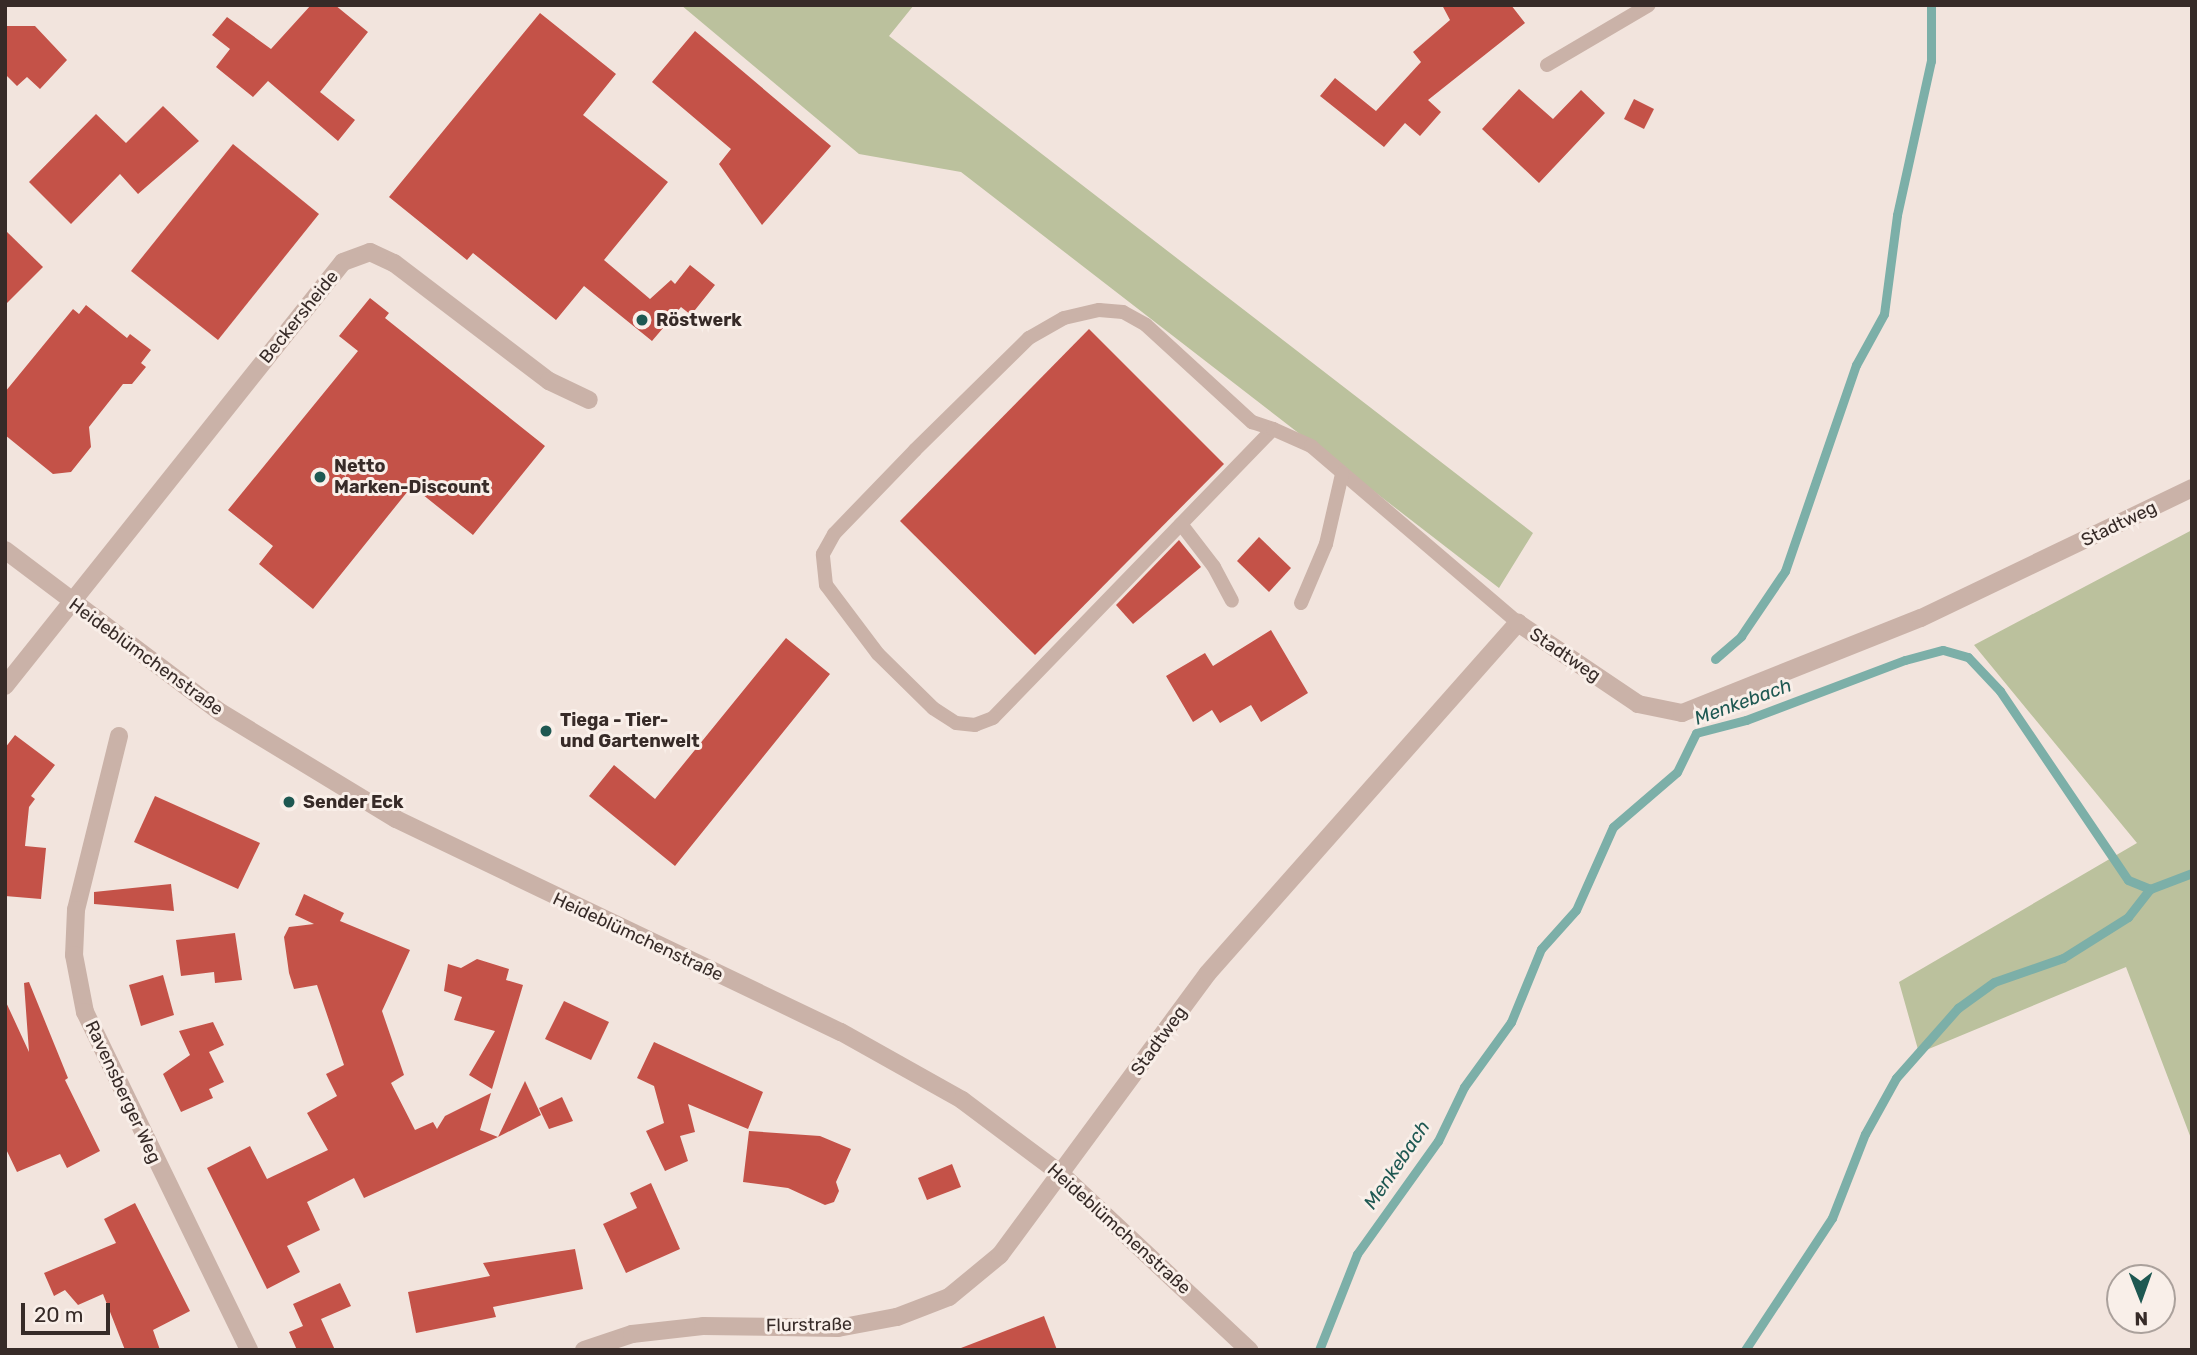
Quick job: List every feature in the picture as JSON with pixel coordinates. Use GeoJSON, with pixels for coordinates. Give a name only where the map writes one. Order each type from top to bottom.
{"type":"FeatureCollection","features":[{"type":"Feature","properties":{"kind":"street","name":"Beckersheide"},"geometry":{"type":"LineString","coordinates":[[5,687],[343,262],[370,252],[394,263],[549,381],[589,400]]}},
{"type":"Feature","properties":{"kind":"street","name":"Stadtweg"},"geometry":{"type":"LineString","coordinates":[[1061,1174],[1208,973],[1518,623],[1638,704],[1682,713],[1921,618],[2192,488]]}},
{"type":"Feature","properties":{"kind":"street","name":"Heideblümchenstraße"},"geometry":{"type":"LineString","coordinates":[[5,550],[219,712],[396,819],[902,1064],[962,1100],[1061,1174],[1249,1350]]}},
{"type":"Feature","properties":{"kind":"street","name":"Ravensberger Weg"},"geometry":{"type":"LineString","coordinates":[[119,736],[76,910],[74,956],[85,1012],[249,1350]]}},
{"type":"Feature","properties":{"kind":"street","name":"Flurstraße"},"geometry":{"type":"LineString","coordinates":[[584,1350],[632,1334],[703,1326],[838,1328],[897,1317],[949,1297],[1000,1255],[1061,1174]]}},
{"type":"Feature","properties":{"kind":"lane"},"geometry":{"type":"LineString","coordinates":[[1547,65],[1648,5]]}},
{"type":"Feature","properties":{"kind":"lane"},"geometry":{"type":"LineString","coordinates":[[1273,429],[993,718],[975,725],[956,723],[933,708],[878,654],[826,585],[822,570],[834,534],[1029,338],[1064,318],[1099,310],[1123,312],[1156,334],[1252,422],[1273,429],[1311,446],[1518,623]]}},
{"type":"Feature","properties":{"kind":"lane"},"geometry":{"type":"LineString","coordinates":[[1301,603],[1326,544],[1342,474]]}},
{"type":"Feature","properties":{"kind":"lane"},"geometry":{"type":"LineString","coordinates":[[1181,524],[1214,567],[1232,600]]}},
{"type":"Feature","properties":{"kind":"green space"},"geometry":{"type":"Polygon","coordinates":[[[681,5],[914,5],[889,36],[1533,533],[1499,588],[961,172],[859,154],[681,5]]]}},
{"type":"Feature","properties":{"kind":"green space"},"geometry":{"type":"Polygon","coordinates":[[[2192,530],[2192,1141],[2126,967],[1919,1053],[1899,982],[2137,843],[1974,645],[2192,530]]]}},
{"type":"Feature","properties":{"kind":"building"},"geometry":{"type":"Polygon","coordinates":[[[311,5],[335,5],[368,32],[320,92],[355,120],[338,141],[268,81],[253,97],[216,67],[230,49],[212,35],[227,17],[271,49],[311,5]]]}},
{"type":"Feature","properties":{"kind":"building"},"geometry":{"type":"Polygon","coordinates":[[[1442,5],[1511,5],[1525,23],[1428,100],[1441,112],[1420,136],[1405,123],[1384,147],[1320,96],[1335,78],[1376,111],[1421,62],[1413,52],[1450,20],[1442,5]]]}},
{"type":"Feature","properties":{"kind":"building"},"geometry":{"type":"Polygon","coordinates":[[[540,13],[616,74],[583,115],[668,182],[604,260],[650,299],[671,280],[675,284],[690,265],[715,285],[691,315],[681,307],[652,341],[584,286],[556,320],[473,253],[467,260],[389,197],[540,13]]]}},
{"type":"Feature","properties":{"kind":"building"},"geometry":{"type":"Polygon","coordinates":[[[5,26],[35,26],[67,60],[40,89],[27,77],[17,86],[5,74],[5,26]]]}},
{"type":"Feature","properties":{"kind":"building"},"geometry":{"type":"Polygon","coordinates":[[[695,31],[831,146],[762,225],[719,164],[731,149],[652,82],[695,31]]]}},
{"type":"Feature","properties":{"kind":"building"},"geometry":{"type":"Polygon","coordinates":[[[1519,89],[1553,119],[1581,90],[1605,113],[1539,183],[1482,129],[1519,89]]]}},
{"type":"Feature","properties":{"kind":"building"},"geometry":{"type":"Polygon","coordinates":[[[1634,99],[1654,109],[1644,129],[1624,119],[1634,99]]]}},
{"type":"Feature","properties":{"kind":"building"},"geometry":{"type":"Polygon","coordinates":[[[163,106],[199,141],[138,194],[120,174],[71,224],[29,182],[96,114],[126,143],[163,106]]]}},
{"type":"Feature","properties":{"kind":"building"},"geometry":{"type":"Polygon","coordinates":[[[233,144],[319,214],[218,340],[131,271],[233,144]]]}},
{"type":"Feature","properties":{"kind":"building"},"geometry":{"type":"Polygon","coordinates":[[[5,230],[43,267],[5,305],[5,230]]]}},
{"type":"Feature","properties":{"kind":"building"},"geometry":{"type":"Polygon","coordinates":[[[370,298],[389,313],[385,318],[545,446],[473,535],[412,486],[313,609],[259,564],[273,546],[228,510],[358,351],[339,336],[370,298]]]}},
{"type":"Feature","properties":{"kind":"building"},"geometry":{"type":"Polygon","coordinates":[[[86,305],[127,338],[130,334],[151,350],[141,363],[146,367],[132,384],[123,384],[89,427],[91,447],[71,472],[53,474],[5,435],[5,392],[73,309],[79,314],[86,305]]]}},
{"type":"Feature","properties":{"kind":"building"},"geometry":{"type":"Polygon","coordinates":[[[1089,329],[1224,464],[1035,655],[900,521],[1089,329]]]}},
{"type":"Feature","properties":{"kind":"building"},"geometry":{"type":"Polygon","coordinates":[[[1259,537],[1291,568],[1269,592],[1237,561],[1259,537]]]}},
{"type":"Feature","properties":{"kind":"building"},"geometry":{"type":"Polygon","coordinates":[[[1179,540],[1201,567],[1133,624],[1116,605],[1179,540]]]}},
{"type":"Feature","properties":{"kind":"building"},"geometry":{"type":"Polygon","coordinates":[[[1271,630],[1308,693],[1261,722],[1251,705],[1220,723],[1212,710],[1193,722],[1166,676],[1205,653],[1213,666],[1271,630]]]}},
{"type":"Feature","properties":{"kind":"building"},"geometry":{"type":"Polygon","coordinates":[[[786,638],[830,674],[675,866],[589,796],[614,765],[655,799],[786,638]]]}},
{"type":"Feature","properties":{"kind":"building"},"geometry":{"type":"Polygon","coordinates":[[[15,735],[55,765],[31,796],[35,799],[29,807],[25,846],[46,848],[41,899],[5,896],[5,748],[15,735]]]}},
{"type":"Feature","properties":{"kind":"building"},"geometry":{"type":"Polygon","coordinates":[[[155,796],[260,843],[238,889],[134,842],[155,796]]]}},
{"type":"Feature","properties":{"kind":"building"},"geometry":{"type":"Polygon","coordinates":[[[171,884],[174,911],[94,904],[94,892],[171,884]]]}},
{"type":"Feature","properties":{"kind":"building"},"geometry":{"type":"Polygon","coordinates":[[[304,894],[344,913],[340,921],[410,950],[382,1011],[404,1075],[391,1083],[415,1130],[433,1122],[437,1129],[445,1116],[491,1093],[480,1130],[498,1137],[364,1198],[354,1178],[307,1202],[320,1230],[287,1246],[300,1272],[267,1289],[207,1168],[250,1146],[267,1179],[328,1150],[307,1113],[337,1096],[326,1074],[344,1065],[317,985],[294,989],[284,937],[289,927],[314,924],[295,915],[304,894]]]}},
{"type":"Feature","properties":{"kind":"building"},"geometry":{"type":"Polygon","coordinates":[[[235,933],[242,980],[215,983],[214,972],[181,976],[176,940],[235,933]]]}},
{"type":"Feature","properties":{"kind":"building"},"geometry":{"type":"Polygon","coordinates":[[[477,959],[509,969],[506,980],[523,985],[492,1089],[469,1075],[495,1031],[454,1020],[462,997],[444,991],[448,964],[461,968],[477,959]]]}},
{"type":"Feature","properties":{"kind":"building"},"geometry":{"type":"Polygon","coordinates":[[[163,975],[174,1015],[141,1026],[129,985],[163,975]]]}},
{"type":"Feature","properties":{"kind":"building"},"geometry":{"type":"Polygon","coordinates":[[[29,982],[68,1078],[65,1080],[100,1151],[67,1168],[60,1154],[17,1172],[5,1147],[5,1000],[29,1052],[24,983],[29,982]]]}},
{"type":"Feature","properties":{"kind":"building"},"geometry":{"type":"Polygon","coordinates":[[[564,1001],[609,1022],[591,1060],[545,1039],[564,1001]]]}},
{"type":"Feature","properties":{"kind":"building"},"geometry":{"type":"Polygon","coordinates":[[[213,1022],[224,1045],[209,1052],[224,1082],[209,1089],[213,1098],[181,1112],[163,1074],[190,1055],[179,1031],[213,1022]]]}},
{"type":"Feature","properties":{"kind":"building"},"geometry":{"type":"Polygon","coordinates":[[[654,1042],[763,1092],[748,1129],[688,1104],[695,1132],[680,1136],[688,1161],[665,1171],[646,1131],[664,1123],[654,1086],[637,1078],[654,1042]]]}},
{"type":"Feature","properties":{"kind":"building"},"geometry":{"type":"Polygon","coordinates":[[[525,1081],[541,1115],[498,1137],[525,1081]]]}},
{"type":"Feature","properties":{"kind":"building"},"geometry":{"type":"Polygon","coordinates":[[[562,1097],[573,1121],[549,1129],[539,1108],[562,1097]]]}},
{"type":"Feature","properties":{"kind":"building"},"geometry":{"type":"Polygon","coordinates":[[[749,1131],[820,1136],[851,1149],[836,1182],[839,1191],[834,1202],[825,1205],[788,1188],[743,1182],[749,1131]]]}},
{"type":"Feature","properties":{"kind":"building"},"geometry":{"type":"Polygon","coordinates":[[[952,1164],[961,1187],[927,1200],[918,1178],[952,1164]]]}},
{"type":"Feature","properties":{"kind":"building"},"geometry":{"type":"Polygon","coordinates":[[[651,1183],[680,1249],[626,1273],[603,1224],[637,1208],[630,1193],[651,1183]]]}},
{"type":"Feature","properties":{"kind":"building"},"geometry":{"type":"Polygon","coordinates":[[[135,1203],[190,1311],[153,1330],[160,1350],[125,1350],[103,1294],[78,1305],[65,1290],[54,1296],[44,1273],[116,1243],[104,1219],[135,1203]]]}},
{"type":"Feature","properties":{"kind":"building"},"geometry":{"type":"Polygon","coordinates":[[[575,1249],[583,1289],[493,1307],[496,1317],[416,1333],[408,1292],[490,1276],[483,1263],[575,1249]]]}},
{"type":"Feature","properties":{"kind":"building"},"geometry":{"type":"Polygon","coordinates":[[[340,1283],[351,1306],[321,1319],[335,1350],[297,1350],[289,1332],[303,1326],[293,1304],[340,1283]]]}},
{"type":"Feature","properties":{"kind":"building"},"geometry":{"type":"Polygon","coordinates":[[[1044,1316],[1057,1350],[961,1350],[961,1348],[1044,1316]]]}},
{"type":"Feature","properties":{"kind":"waterway"},"geometry":{"type":"LineString","coordinates":[[1715,659],[1741,636],[1785,571],[1856,365],[1884,314],[1897,215],[1931,61],[1931,5]]}},
{"type":"Feature","properties":{"kind":"waterway","name":"Menkebach"},"geometry":{"type":"LineString","coordinates":[[1319,1350],[1357,1254],[1438,1141],[1464,1087],[1511,1022],[1541,949],[1576,910],[1613,827],[1677,772],[1696,733],[1746,720],[1905,660],[1943,650],[1968,657],[2000,691],[2128,880],[2150,889],[2192,873]]}},
{"type":"Feature","properties":{"kind":"waterway"},"geometry":{"type":"LineString","coordinates":[[1745,1350],[1832,1218],[1865,1134],[1896,1078],[1958,1008],[1994,982],[2063,958],[2128,917],[2150,889]]}},
{"type":"Feature","properties":{"kind":"place","name":"Röstwerk"},"geometry":{"type":"Point","coordinates":[642,320]}},
{"type":"Feature","properties":{"kind":"place","name":"Netto Marken-Discount"},"geometry":{"type":"Point","coordinates":[320,477]}},
{"type":"Feature","properties":{"kind":"place","name":"Tiega - Tier- und Gartenwelt"},"geometry":{"type":"Point","coordinates":[546,731]}},
{"type":"Feature","properties":{"kind":"place","name":"Sender Eck"},"geometry":{"type":"Point","coordinates":[289,802]}}]}
